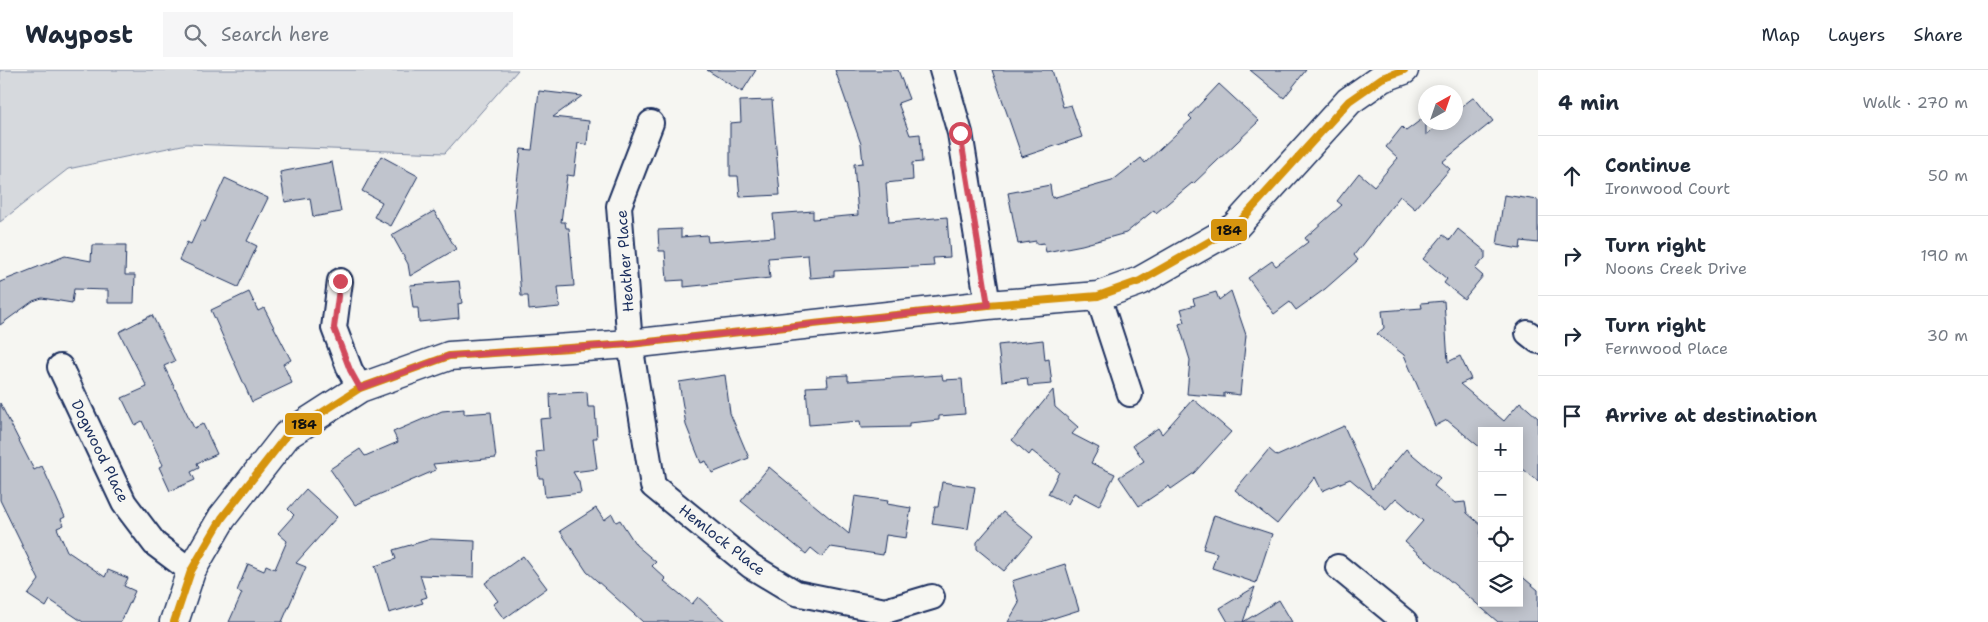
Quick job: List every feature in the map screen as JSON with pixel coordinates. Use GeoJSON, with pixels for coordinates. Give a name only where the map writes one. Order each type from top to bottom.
{"type":"FeatureCollection","features":[{"type":"Feature","properties":{"kind":"street"},"geometry":{"type":"LineString","coordinates":[[942,70],[960,133],[988,305]]}},
{"type":"Feature","properties":{"kind":"street"},"geometry":{"type":"LineString","coordinates":[[174,622],[191,572],[222,518],[287,435],[360,388],[449,356],[630,344],[988,305],[1098,296],[1140,281],[1235,227],[1349,102],[1382,78],[1404,70]]}},
{"type":"Feature","properties":{"kind":"street","name":"Heather Place"},"geometry":{"type":"LineString","coordinates":[[630,344],[619,206],[651,123]]}},
{"type":"Feature","properties":{"kind":"street"},"geometry":{"type":"LineString","coordinates":[[340,281],[334,328],[350,370],[360,388]]}},
{"type":"Feature","properties":{"kind":"street"},"geometry":{"type":"LineString","coordinates":[[1098,296],[1130,394]]}},
{"type":"Feature","properties":{"kind":"street","name":"Hemlock Place"},"geometry":{"type":"LineString","coordinates":[[630,344],[653,486],[751,566],[796,593],[885,611],[932,597]]}},
{"type":"Feature","properties":{"kind":"street","name":"Dogwood Place"},"geometry":{"type":"LineString","coordinates":[[60,367],[124,503],[155,544],[191,572]]}},
{"type":"Feature","properties":{"kind":"street"},"geometry":{"type":"LineString","coordinates":[[1338,567],[1405,622]]}},
{"type":"Feature","properties":{"kind":"shaded area"},"geometry":{"type":"Polygon","coordinates":[[[0,70],[518,70],[445,153],[187,144],[68,169],[0,222],[0,70]]]}},
{"type":"Feature","properties":{"kind":"building"},"geometry":{"type":"Polygon","coordinates":[[[707,70],[756,70],[742,92],[707,70]]]}},
{"type":"Feature","properties":{"kind":"building"},"geometry":{"type":"Polygon","coordinates":[[[835,70],[898,70],[909,99],[898,103],[910,135],[920,134],[922,162],[912,163],[913,180],[886,183],[889,222],[947,217],[950,257],[933,258],[934,266],[834,271],[834,276],[810,278],[808,255],[768,258],[770,278],[684,287],[684,280],[667,281],[665,251],[659,251],[658,230],[681,229],[681,237],[707,235],[708,242],[775,237],[773,214],[813,211],[813,219],[858,215],[854,164],[863,163],[861,144],[835,70]]]}},
{"type":"Feature","properties":{"kind":"building"},"geometry":{"type":"Polygon","coordinates":[[[992,70],[1052,70],[1063,107],[1071,105],[1082,137],[1022,157],[992,70]]]}},
{"type":"Feature","properties":{"kind":"building"},"geometry":{"type":"Polygon","coordinates":[[[1250,70],[1306,70],[1284,98],[1250,70]]]}},
{"type":"Feature","properties":{"kind":"building"},"geometry":{"type":"Polygon","coordinates":[[[1219,84],[1259,121],[1193,184],[1156,213],[1154,210],[1126,233],[1082,245],[1046,252],[1044,243],[1036,244],[1036,241],[1018,244],[1008,193],[1050,185],[1052,198],[1112,181],[1141,158],[1145,163],[1192,119],[1189,116],[1219,84]]]}},
{"type":"Feature","properties":{"kind":"building"},"geometry":{"type":"Polygon","coordinates":[[[539,91],[582,96],[553,117],[589,121],[587,145],[578,143],[574,176],[567,175],[561,222],[565,222],[566,228],[569,228],[574,286],[558,287],[560,307],[529,310],[528,296],[521,296],[514,208],[521,149],[532,150],[539,91]]]}},
{"type":"Feature","properties":{"kind":"building"},"geometry":{"type":"Polygon","coordinates":[[[1474,97],[1493,121],[1442,162],[1450,169],[1415,209],[1400,196],[1354,255],[1358,260],[1325,289],[1296,310],[1290,302],[1274,314],[1248,278],[1272,261],[1276,266],[1308,242],[1305,238],[1342,205],[1337,201],[1359,173],[1374,186],[1398,158],[1386,147],[1402,127],[1406,131],[1418,122],[1418,130],[1426,130],[1426,135],[1432,130],[1463,130],[1463,106],[1474,97]]]}},
{"type":"Feature","properties":{"kind":"building"},"geometry":{"type":"Polygon","coordinates":[[[772,100],[780,195],[740,197],[738,176],[730,176],[730,123],[741,122],[740,101],[772,100]]]}},
{"type":"Feature","properties":{"kind":"building"},"geometry":{"type":"Polygon","coordinates":[[[381,156],[418,176],[391,226],[374,217],[382,202],[362,191],[381,156]]]}},
{"type":"Feature","properties":{"kind":"building"},"geometry":{"type":"Polygon","coordinates":[[[332,162],[341,212],[313,217],[310,198],[285,202],[280,172],[332,162]]]}},
{"type":"Feature","properties":{"kind":"building"},"geometry":{"type":"Polygon","coordinates":[[[225,178],[268,198],[247,241],[257,246],[238,287],[179,260],[187,242],[191,244],[202,220],[205,222],[225,178]]]}},
{"type":"Feature","properties":{"kind":"building"},"geometry":{"type":"Polygon","coordinates":[[[1504,195],[1538,200],[1538,243],[1521,241],[1520,249],[1497,245],[1504,195]]]}},
{"type":"Feature","properties":{"kind":"building"},"geometry":{"type":"Polygon","coordinates":[[[434,211],[456,249],[410,276],[408,264],[392,235],[434,211]]]}},
{"type":"Feature","properties":{"kind":"building"},"geometry":{"type":"Polygon","coordinates":[[[1458,229],[1485,251],[1485,258],[1475,269],[1483,276],[1464,299],[1444,283],[1447,279],[1423,259],[1443,235],[1450,240],[1458,229]]]}},
{"type":"Feature","properties":{"kind":"building"},"geometry":{"type":"Polygon","coordinates":[[[92,245],[126,245],[125,275],[135,275],[134,303],[108,303],[108,290],[74,289],[72,303],[42,298],[33,301],[0,325],[0,282],[65,256],[91,261],[92,245]]]}},
{"type":"Feature","properties":{"kind":"building"},"geometry":{"type":"Polygon","coordinates":[[[459,281],[462,303],[458,304],[459,318],[419,322],[418,308],[413,308],[410,285],[459,281]]]}},
{"type":"Feature","properties":{"kind":"building"},"geometry":{"type":"Polygon","coordinates":[[[1231,291],[1246,335],[1240,395],[1224,393],[1224,397],[1187,394],[1190,360],[1179,324],[1185,322],[1181,309],[1195,305],[1193,299],[1216,292],[1219,300],[1231,291]]]}},
{"type":"Feature","properties":{"kind":"building"},"geometry":{"type":"Polygon","coordinates":[[[249,292],[258,311],[264,308],[291,360],[283,364],[292,383],[252,402],[211,310],[249,292]]]}},
{"type":"Feature","properties":{"kind":"building"},"geometry":{"type":"Polygon","coordinates":[[[1444,301],[1448,362],[1460,356],[1471,379],[1460,384],[1504,421],[1520,402],[1538,418],[1538,481],[1523,469],[1523,427],[1478,427],[1478,446],[1447,420],[1435,426],[1404,355],[1377,334],[1384,328],[1382,311],[1422,308],[1421,303],[1444,301]]]}},
{"type":"Feature","properties":{"kind":"building"},"geometry":{"type":"Polygon","coordinates":[[[152,315],[175,361],[164,366],[194,428],[203,424],[217,454],[197,463],[199,468],[191,472],[195,480],[170,491],[159,467],[163,465],[142,421],[135,425],[122,398],[147,387],[119,332],[152,315]]]}},
{"type":"Feature","properties":{"kind":"building"},"geometry":{"type":"Polygon","coordinates":[[[1043,340],[1045,360],[1049,359],[1052,384],[1028,386],[1027,378],[1002,381],[998,345],[1043,340]]]}},
{"type":"Feature","properties":{"kind":"building"},"geometry":{"type":"Polygon","coordinates":[[[725,375],[730,413],[749,458],[712,473],[706,461],[701,463],[686,425],[679,382],[725,375]]]}},
{"type":"Feature","properties":{"kind":"building"},"geometry":{"type":"Polygon","coordinates":[[[848,375],[848,381],[942,375],[943,380],[962,379],[965,414],[939,416],[939,420],[909,423],[909,427],[861,428],[860,421],[809,425],[806,387],[828,386],[827,376],[848,375]]]}},
{"type":"Feature","properties":{"kind":"building"},"geometry":{"type":"Polygon","coordinates":[[[1053,390],[1055,407],[1078,427],[1072,434],[1099,448],[1091,463],[1115,474],[1099,506],[1074,493],[1068,504],[1048,494],[1059,472],[1032,451],[1029,455],[1012,440],[1053,390]]]}},
{"type":"Feature","properties":{"kind":"building"},"geometry":{"type":"Polygon","coordinates":[[[587,392],[588,407],[595,407],[597,438],[593,438],[597,469],[573,472],[579,482],[581,493],[545,497],[543,478],[539,478],[536,452],[543,451],[540,419],[551,418],[550,394],[587,392]]]}},
{"type":"Feature","properties":{"kind":"building"},"geometry":{"type":"Polygon","coordinates":[[[1193,399],[1231,432],[1194,473],[1171,489],[1169,486],[1139,506],[1119,477],[1144,461],[1133,445],[1158,428],[1162,434],[1193,399]]]}},
{"type":"Feature","properties":{"kind":"building"},"geometry":{"type":"Polygon","coordinates":[[[0,403],[34,470],[42,466],[52,488],[65,517],[61,519],[64,525],[57,528],[67,551],[105,577],[108,570],[128,578],[124,586],[135,591],[121,622],[83,622],[50,600],[46,607],[28,595],[39,580],[0,500],[0,403]]]}},
{"type":"Feature","properties":{"kind":"building"},"geometry":{"type":"Polygon","coordinates":[[[464,409],[464,414],[491,412],[496,458],[433,464],[436,470],[355,505],[330,469],[360,449],[365,456],[398,442],[393,432],[442,411],[464,409]]]}},
{"type":"Feature","properties":{"kind":"building"},"geometry":{"type":"Polygon","coordinates":[[[1344,426],[1372,489],[1406,449],[1440,478],[1434,486],[1455,503],[1465,502],[1467,513],[1478,523],[1478,605],[1405,542],[1423,521],[1396,498],[1386,509],[1350,479],[1322,491],[1315,477],[1277,524],[1235,490],[1269,449],[1277,456],[1344,426]]]}},
{"type":"Feature","properties":{"kind":"building"},"geometry":{"type":"Polygon","coordinates":[[[769,467],[849,534],[855,496],[888,501],[887,504],[911,508],[906,538],[886,535],[883,555],[831,547],[822,557],[811,548],[806,554],[741,501],[769,467]]]}},
{"type":"Feature","properties":{"kind":"building"},"geometry":{"type":"Polygon","coordinates":[[[942,482],[975,487],[968,529],[932,524],[935,507],[938,507],[942,482]]]}},
{"type":"Feature","properties":{"kind":"building"},"geometry":{"type":"Polygon","coordinates":[[[306,489],[337,517],[296,563],[306,567],[282,622],[229,622],[242,593],[237,591],[248,564],[264,571],[266,565],[275,569],[287,541],[278,533],[294,515],[288,509],[306,489]]]}},
{"type":"Feature","properties":{"kind":"building"},"geometry":{"type":"Polygon","coordinates":[[[596,508],[604,520],[612,514],[616,522],[620,520],[636,545],[656,562],[652,566],[666,579],[664,581],[692,604],[698,597],[726,622],[643,622],[587,572],[560,531],[596,508]]]}},
{"type":"Feature","properties":{"kind":"building"},"geometry":{"type":"Polygon","coordinates":[[[1003,512],[1033,537],[1004,571],[977,549],[977,542],[1003,512]]]}},
{"type":"Feature","properties":{"kind":"building"},"geometry":{"type":"Polygon","coordinates":[[[1214,515],[1272,534],[1256,583],[1212,568],[1217,553],[1203,549],[1214,515]]]}},
{"type":"Feature","properties":{"kind":"building"},"geometry":{"type":"Polygon","coordinates":[[[431,539],[475,541],[474,577],[420,575],[427,597],[421,599],[423,603],[389,613],[375,566],[396,559],[393,550],[431,539]]]}},
{"type":"Feature","properties":{"kind":"building"},"geometry":{"type":"Polygon","coordinates":[[[523,556],[547,588],[504,619],[493,604],[498,601],[485,583],[523,556]]]}},
{"type":"Feature","properties":{"kind":"building"},"geometry":{"type":"Polygon","coordinates":[[[1065,564],[1079,610],[1041,622],[1008,622],[1019,603],[1012,581],[1065,564]]]}},
{"type":"Feature","properties":{"kind":"building"},"geometry":{"type":"Polygon","coordinates":[[[1523,577],[1538,590],[1538,622],[1498,622],[1481,607],[1523,607],[1523,577]]]}},
{"type":"Feature","properties":{"kind":"building"},"geometry":{"type":"Polygon","coordinates":[[[1255,587],[1243,622],[1228,622],[1220,608],[1255,587]]]}},
{"type":"Feature","properties":{"kind":"building"},"geometry":{"type":"Polygon","coordinates":[[[1279,600],[1292,622],[1243,622],[1279,600]]]}},
{"type":"Feature","properties":{"kind":"transit line","name":"184"},"geometry":{"type":"LineString","coordinates":[[174,622],[191,571],[222,518],[287,435],[360,388],[449,356],[630,344],[988,305],[1098,296],[1140,281],[1235,227],[1349,101],[1382,78],[1404,70]]}},
{"type":"Feature","properties":{"kind":"route"},"geometry":{"type":"LineString","coordinates":[[340,281],[334,328],[350,370],[360,388],[449,356],[630,344],[988,305],[960,133]]}}]}
